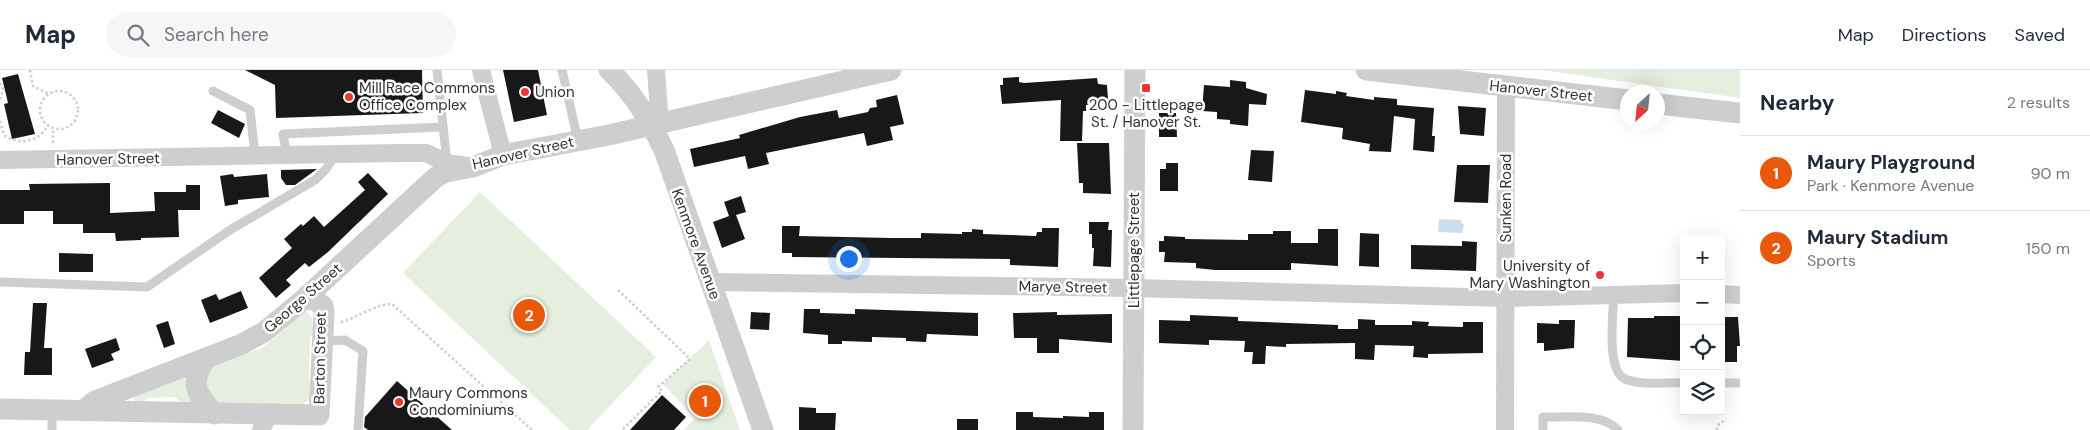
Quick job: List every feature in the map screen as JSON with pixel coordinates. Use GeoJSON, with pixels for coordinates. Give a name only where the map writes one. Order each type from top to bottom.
{"type":"FeatureCollection","features":[{"type":"Feature","properties":{"kind":"street"},"geometry":{"type":"LineString","coordinates":[[481,70],[503,156]]}},
{"type":"Feature","properties":{"kind":"street","name":"Kenmore Avenue"},"geometry":{"type":"LineString","coordinates":[[609,70],[629,90],[652,124],[664,150],[762,430]]}},
{"type":"Feature","properties":{"kind":"street"},"geometry":{"type":"LineString","coordinates":[[652,124],[659,112],[656,70]]}},
{"type":"Feature","properties":{"kind":"street","name":"Hanover Street"},"geometry":{"type":"LineString","coordinates":[[0,160],[426,153],[447,163],[473,168],[503,156],[652,124],[857,74],[891,70]]}},
{"type":"Feature","properties":{"kind":"street","name":"Littlepage Street"},"geometry":{"type":"LineString","coordinates":[[1133,430],[1134,70]]}},
{"type":"Feature","properties":{"kind":"street","name":"Hanover Street"},"geometry":{"type":"LineString","coordinates":[[1366,70],[1620,99]]}},
{"type":"Feature","properties":{"kind":"street","name":"Sunken Road"},"geometry":{"type":"LineString","coordinates":[[1505,430],[1506,86]]}},
{"type":"Feature","properties":{"kind":"street"},"geometry":{"type":"LineString","coordinates":[[1665,105],[1740,113]]}},
{"type":"Feature","properties":{"kind":"street","name":"George Street"},"geometry":{"type":"LineString","coordinates":[[0,409],[52,420],[85,409],[95,401],[206,358],[264,332],[304,299],[436,177],[446,172],[473,168]]}},
{"type":"Feature","properties":{"kind":"street","name":"Marye Street"},"geometry":{"type":"LineString","coordinates":[[710,282],[1134,288],[1506,298],[1680,293]]}},
{"type":"Feature","properties":{"kind":"street"},"geometry":{"type":"LineString","coordinates":[[1725,294],[1740,295]]}},
{"type":"Feature","properties":{"kind":"street","name":"Barton Street"},"geometry":{"type":"LineString","coordinates":[[304,299],[315,300],[323,306],[319,422]]}},
{"type":"Feature","properties":{"kind":"street"},"geometry":{"type":"LineString","coordinates":[[206,358],[198,372],[196,386],[201,398],[214,414]]}},
{"type":"Feature","properties":{"kind":"street","name":"George Street"},"geometry":{"type":"LineString","coordinates":[[85,409],[214,414],[265,423],[319,422]]}},
{"type":"Feature","properties":{"kind":"lane"},"geometry":{"type":"LineString","coordinates":[[436,70],[447,163]]}},
{"type":"Feature","properties":{"kind":"lane"},"geometry":{"type":"LineString","coordinates":[[562,70],[578,141]]}},
{"type":"Feature","properties":{"kind":"lane"},"geometry":{"type":"LineString","coordinates":[[213,91],[250,110],[255,155]]}},
{"type":"Feature","properties":{"kind":"lane"},"geometry":{"type":"LineString","coordinates":[[287,156],[283,134],[442,127]]}},
{"type":"Feature","properties":{"kind":"lane"},"geometry":{"type":"LineString","coordinates":[[0,282],[147,287],[230,230],[315,180],[330,164],[335,155]]}},
{"type":"Feature","properties":{"kind":"lane"},"geometry":{"type":"LineString","coordinates":[[1614,294],[1613,355],[1616,371],[1624,379],[1635,382],[1680,383]]}},
{"type":"Feature","properties":{"kind":"lane"},"geometry":{"type":"LineString","coordinates":[[322,341],[345,340],[363,351],[358,430]]}},
{"type":"Feature","properties":{"kind":"lane"},"geometry":{"type":"LineString","coordinates":[[1725,383],[1740,383]]}},
{"type":"Feature","properties":{"kind":"lane"},"geometry":{"type":"LineString","coordinates":[[1543,430],[1543,417],[1599,419],[1610,423],[1618,430]]}},
{"type":"Feature","properties":{"kind":"path"},"geometry":{"type":"LineString","coordinates":[[30,70],[30,79],[33,86],[48,94]]}},
{"type":"Feature","properties":{"kind":"path"},"geometry":{"type":"LineString","coordinates":[[0,83],[3,89],[0,100]]}},
{"type":"Feature","properties":{"kind":"path"},"geometry":{"type":"LineString","coordinates":[[60,91],[71,96],[77,107],[77,113],[72,124],[60,129],[48,125],[41,116],[40,110],[41,104],[48,94],[60,91]]}},
{"type":"Feature","properties":{"kind":"path"},"geometry":{"type":"LineString","coordinates":[[0,121],[4,135],[24,142],[38,138],[48,125]]}},
{"type":"Feature","properties":{"kind":"path"},"geometry":{"type":"LineString","coordinates":[[52,147],[53,128]]}},
{"type":"Feature","properties":{"kind":"path"},"geometry":{"type":"LineString","coordinates":[[618,290],[690,359],[658,387],[662,391],[622,430]]}},
{"type":"Feature","properties":{"kind":"path"},"geometry":{"type":"LineString","coordinates":[[338,323],[357,318],[384,304],[392,304],[532,430]]}},
{"type":"Feature","properties":{"kind":"path"},"geometry":{"type":"LineString","coordinates":[[1717,430],[1717,426],[1726,419]]}},
{"type":"Feature","properties":{"kind":"green space"},"geometry":{"type":"Polygon","coordinates":[[[1541,70],[1740,70],[1740,98],[1665,87],[1665,85],[1648,85],[1541,70]]]}},
{"type":"Feature","properties":{"kind":"green space"},"geometry":{"type":"Polygon","coordinates":[[[480,192],[656,357],[587,430],[570,430],[403,273],[480,192]]]}},
{"type":"Feature","properties":{"kind":"green space"},"geometry":{"type":"Polygon","coordinates":[[[304,310],[311,317],[314,334],[310,337],[309,381],[314,387],[310,400],[301,405],[218,405],[210,401],[202,376],[207,367],[262,348],[286,328],[286,320],[304,310]]]}},
{"type":"Feature","properties":{"kind":"green space"},"geometry":{"type":"Polygon","coordinates":[[[709,340],[740,430],[684,430],[695,418],[663,384],[709,340]]]}},
{"type":"Feature","properties":{"kind":"green space"},"geometry":{"type":"Polygon","coordinates":[[[187,370],[196,401],[183,405],[175,397],[147,398],[142,404],[134,402],[134,397],[187,370]]]}},
{"type":"Feature","properties":{"kind":"water"},"geometry":{"type":"Polygon","coordinates":[[[1439,219],[1461,220],[1461,223],[1464,224],[1462,233],[1438,232],[1439,219]]]}},
{"type":"Feature","properties":{"kind":"building","name":"Mill Race Commons Office Complex"},"geometry":{"type":"Polygon","coordinates":[[[245,70],[422,70],[423,113],[276,118],[275,85],[245,70]]]}},
{"type":"Feature","properties":{"kind":"building","name":"Union"},"geometry":{"type":"Polygon","coordinates":[[[503,70],[538,70],[547,115],[514,122],[503,70]]]}},
{"type":"Feature","properties":{"kind":"building"},"geometry":{"type":"Polygon","coordinates":[[[18,74],[35,134],[12,139],[4,104],[8,103],[2,78],[18,74]]]}},
{"type":"Feature","properties":{"kind":"building"},"geometry":{"type":"Polygon","coordinates":[[[1019,77],[1019,82],[1024,83],[1097,78],[1098,84],[1107,85],[1108,100],[1102,101],[1102,103],[1086,105],[1086,111],[1083,111],[1082,141],[1060,141],[1061,100],[1002,104],[1000,85],[1003,85],[1003,78],[1019,77]]]}},
{"type":"Feature","properties":{"kind":"building"},"geometry":{"type":"Polygon","coordinates":[[[1230,80],[1246,82],[1246,88],[1267,94],[1266,105],[1249,104],[1248,126],[1230,124],[1230,120],[1217,119],[1217,112],[1202,111],[1204,85],[1230,87],[1230,80]]]}},
{"type":"Feature","properties":{"kind":"building"},"geometry":{"type":"Polygon","coordinates":[[[1305,90],[1336,94],[1336,91],[1347,93],[1346,96],[1374,100],[1374,97],[1397,99],[1397,105],[1434,108],[1432,136],[1435,136],[1434,152],[1413,150],[1415,119],[1394,116],[1391,152],[1369,151],[1370,144],[1342,139],[1343,128],[1301,122],[1305,90]]]}},
{"type":"Feature","properties":{"kind":"building"},"geometry":{"type":"Polygon","coordinates":[[[897,95],[904,124],[890,127],[893,140],[867,146],[864,133],[766,153],[769,164],[748,169],[745,156],[694,167],[690,149],[740,138],[739,135],[800,117],[837,110],[839,118],[868,112],[870,108],[877,107],[876,100],[897,95]]]}},
{"type":"Feature","properties":{"kind":"building"},"geometry":{"type":"Polygon","coordinates":[[[1458,106],[1486,108],[1484,136],[1460,134],[1458,106]]]}},
{"type":"Feature","properties":{"kind":"building"},"geometry":{"type":"Polygon","coordinates":[[[218,110],[245,124],[239,138],[211,123],[218,110]]]}},
{"type":"Feature","properties":{"kind":"building"},"geometry":{"type":"Polygon","coordinates":[[[1159,113],[1176,113],[1177,137],[1159,137],[1159,113]]]}},
{"type":"Feature","properties":{"kind":"building"},"geometry":{"type":"Polygon","coordinates":[[[1077,143],[1109,143],[1111,194],[1083,193],[1083,183],[1079,183],[1077,143]]]}},
{"type":"Feature","properties":{"kind":"building"},"geometry":{"type":"Polygon","coordinates":[[[1251,150],[1274,151],[1272,182],[1248,180],[1251,150]]]}},
{"type":"Feature","properties":{"kind":"building"},"geometry":{"type":"Polygon","coordinates":[[[1166,163],[1178,163],[1178,191],[1160,191],[1160,169],[1166,169],[1166,163]]]}},
{"type":"Feature","properties":{"kind":"building"},"geometry":{"type":"Polygon","coordinates":[[[1457,165],[1490,165],[1488,203],[1454,202],[1457,165]]]}},
{"type":"Feature","properties":{"kind":"building"},"geometry":{"type":"Polygon","coordinates":[[[317,169],[295,185],[286,185],[281,178],[281,170],[317,169]]]}},
{"type":"Feature","properties":{"kind":"building"},"geometry":{"type":"Polygon","coordinates":[[[368,173],[388,194],[328,252],[309,267],[305,263],[286,280],[291,285],[276,298],[259,278],[292,248],[284,239],[301,224],[303,226],[314,216],[324,227],[365,190],[358,182],[368,173]]]}},
{"type":"Feature","properties":{"kind":"building"},"geometry":{"type":"Polygon","coordinates":[[[233,174],[234,177],[267,174],[269,197],[238,200],[238,204],[225,206],[220,176],[233,174]]]}},
{"type":"Feature","properties":{"kind":"building"},"geometry":{"type":"Polygon","coordinates":[[[110,183],[110,213],[155,211],[154,192],[186,192],[186,185],[200,185],[200,210],[178,210],[179,237],[141,238],[141,240],[116,241],[115,233],[83,233],[83,224],[53,224],[53,211],[24,211],[24,224],[0,224],[0,190],[30,190],[29,184],[110,183]]]}},
{"type":"Feature","properties":{"kind":"building"},"geometry":{"type":"Polygon","coordinates":[[[741,196],[746,212],[736,215],[745,239],[722,248],[713,222],[729,216],[724,202],[741,196]]]}},
{"type":"Feature","properties":{"kind":"building"},"geometry":{"type":"Polygon","coordinates":[[[1089,222],[1109,222],[1108,230],[1112,230],[1111,267],[1093,266],[1094,248],[1092,248],[1092,234],[1089,234],[1089,222]]]}},
{"type":"Feature","properties":{"kind":"building"},"geometry":{"type":"Polygon","coordinates":[[[782,226],[800,226],[799,236],[891,238],[921,238],[921,233],[962,234],[962,232],[972,232],[972,229],[983,230],[983,234],[1036,236],[1037,232],[1042,232],[1042,228],[1059,228],[1058,267],[1010,265],[1010,259],[792,257],[792,253],[782,253],[782,226]]]}},
{"type":"Feature","properties":{"kind":"building"},"geometry":{"type":"Polygon","coordinates":[[[1318,229],[1338,229],[1338,266],[1291,263],[1291,270],[1215,270],[1196,268],[1196,263],[1164,262],[1165,252],[1159,252],[1159,241],[1164,241],[1164,236],[1185,237],[1185,239],[1248,240],[1248,234],[1273,234],[1273,231],[1291,231],[1291,243],[1318,243],[1318,229]]]}},
{"type":"Feature","properties":{"kind":"building"},"geometry":{"type":"Polygon","coordinates":[[[1360,233],[1379,234],[1379,267],[1359,266],[1360,233]]]}},
{"type":"Feature","properties":{"kind":"building"},"geometry":{"type":"Polygon","coordinates":[[[1462,241],[1477,242],[1476,271],[1411,269],[1411,245],[1462,246],[1462,241]]]}},
{"type":"Feature","properties":{"kind":"building"},"geometry":{"type":"Polygon","coordinates":[[[59,253],[93,254],[93,272],[59,272],[59,253]]]}},
{"type":"Feature","properties":{"kind":"building"},"geometry":{"type":"Polygon","coordinates":[[[241,291],[248,308],[210,323],[201,300],[216,294],[219,300],[241,291]]]}},
{"type":"Feature","properties":{"kind":"building"},"geometry":{"type":"Polygon","coordinates":[[[33,303],[47,303],[44,348],[52,348],[52,375],[24,375],[25,352],[30,352],[33,303]]]}},
{"type":"Feature","properties":{"kind":"building"},"geometry":{"type":"Polygon","coordinates":[[[804,309],[820,309],[820,313],[855,314],[855,309],[978,313],[978,336],[927,334],[926,342],[906,341],[906,338],[872,337],[872,342],[842,341],[842,344],[828,344],[828,335],[803,333],[804,309]]]}},
{"type":"Feature","properties":{"kind":"building"},"geometry":{"type":"Polygon","coordinates":[[[751,312],[770,313],[769,330],[750,329],[751,312]]]}},
{"type":"Feature","properties":{"kind":"building"},"geometry":{"type":"Polygon","coordinates":[[[1057,312],[1057,315],[1112,314],[1112,343],[1059,339],[1059,353],[1037,353],[1037,338],[1014,338],[1013,313],[1057,312]]]}},
{"type":"Feature","properties":{"kind":"building"},"geometry":{"type":"Polygon","coordinates":[[[1190,315],[1238,317],[1238,321],[1338,325],[1338,329],[1358,329],[1358,319],[1375,320],[1375,325],[1412,325],[1412,321],[1429,322],[1428,326],[1463,327],[1463,322],[1483,322],[1483,353],[1428,354],[1428,358],[1413,357],[1414,346],[1375,345],[1374,360],[1355,359],[1355,343],[1286,344],[1286,347],[1266,346],[1265,364],[1252,364],[1253,352],[1244,352],[1245,341],[1209,340],[1209,345],[1159,343],[1159,320],[1190,321],[1190,315]]]}},
{"type":"Feature","properties":{"kind":"building"},"geometry":{"type":"Polygon","coordinates":[[[1654,316],[1680,316],[1680,361],[1627,357],[1628,318],[1654,318],[1654,316]]]}},
{"type":"Feature","properties":{"kind":"building"},"geometry":{"type":"Polygon","coordinates":[[[1725,317],[1738,317],[1740,346],[1737,346],[1737,362],[1725,362],[1725,317]]]}},
{"type":"Feature","properties":{"kind":"building"},"geometry":{"type":"Polygon","coordinates":[[[1559,320],[1575,320],[1574,348],[1544,351],[1544,343],[1537,343],[1537,323],[1559,324],[1559,320]]]}},
{"type":"Feature","properties":{"kind":"building"},"geometry":{"type":"Polygon","coordinates":[[[168,321],[175,344],[164,348],[156,325],[168,321]]]}},
{"type":"Feature","properties":{"kind":"building"},"geometry":{"type":"Polygon","coordinates":[[[116,338],[120,350],[111,354],[114,360],[92,368],[85,349],[116,338]]]}},
{"type":"Feature","properties":{"kind":"building","name":"Maury Commons Condominiums"},"geometry":{"type":"Polygon","coordinates":[[[397,381],[452,430],[368,430],[364,427],[365,417],[397,381]]]}},
{"type":"Feature","properties":{"kind":"building"},"geometry":{"type":"Polygon","coordinates":[[[662,395],[686,417],[674,430],[630,430],[662,395]]]}},
{"type":"Feature","properties":{"kind":"building"},"geometry":{"type":"Polygon","coordinates":[[[799,407],[816,408],[816,413],[836,413],[835,430],[799,430],[799,407]]]}},
{"type":"Feature","properties":{"kind":"building"},"geometry":{"type":"Polygon","coordinates":[[[1016,412],[1033,412],[1033,417],[1063,418],[1063,416],[1089,417],[1089,412],[1104,412],[1104,430],[1016,430],[1016,412]]]}},
{"type":"Feature","properties":{"kind":"building"},"geometry":{"type":"Polygon","coordinates":[[[957,419],[978,419],[978,430],[957,430],[957,419]]]}},
{"type":"Feature","properties":{"kind":"place","name":"200 - Littlepage St. / Hanover St."},"geometry":{"type":"Point","coordinates":[1146,88]}},
{"type":"Feature","properties":{"kind":"place","name":"Union"},"geometry":{"type":"Point","coordinates":[525,92]}},
{"type":"Feature","properties":{"kind":"place","name":"Mill Race Commons Office Complex"},"geometry":{"type":"Point","coordinates":[349,97]}},
{"type":"Feature","properties":{"kind":"place","name":"University of Mary Washington"},"geometry":{"type":"Point","coordinates":[1600,275]}},
{"type":"Feature","properties":{"kind":"place","name":"Maury Stadium"},"geometry":{"type":"Point","coordinates":[529,315]}},
{"type":"Feature","properties":{"kind":"place","name":"Maury Playground"},"geometry":{"type":"Point","coordinates":[705,401]}},
{"type":"Feature","properties":{"kind":"place","name":"Maury Commons Condominiums"},"geometry":{"type":"Point","coordinates":[399,402]}}]}
